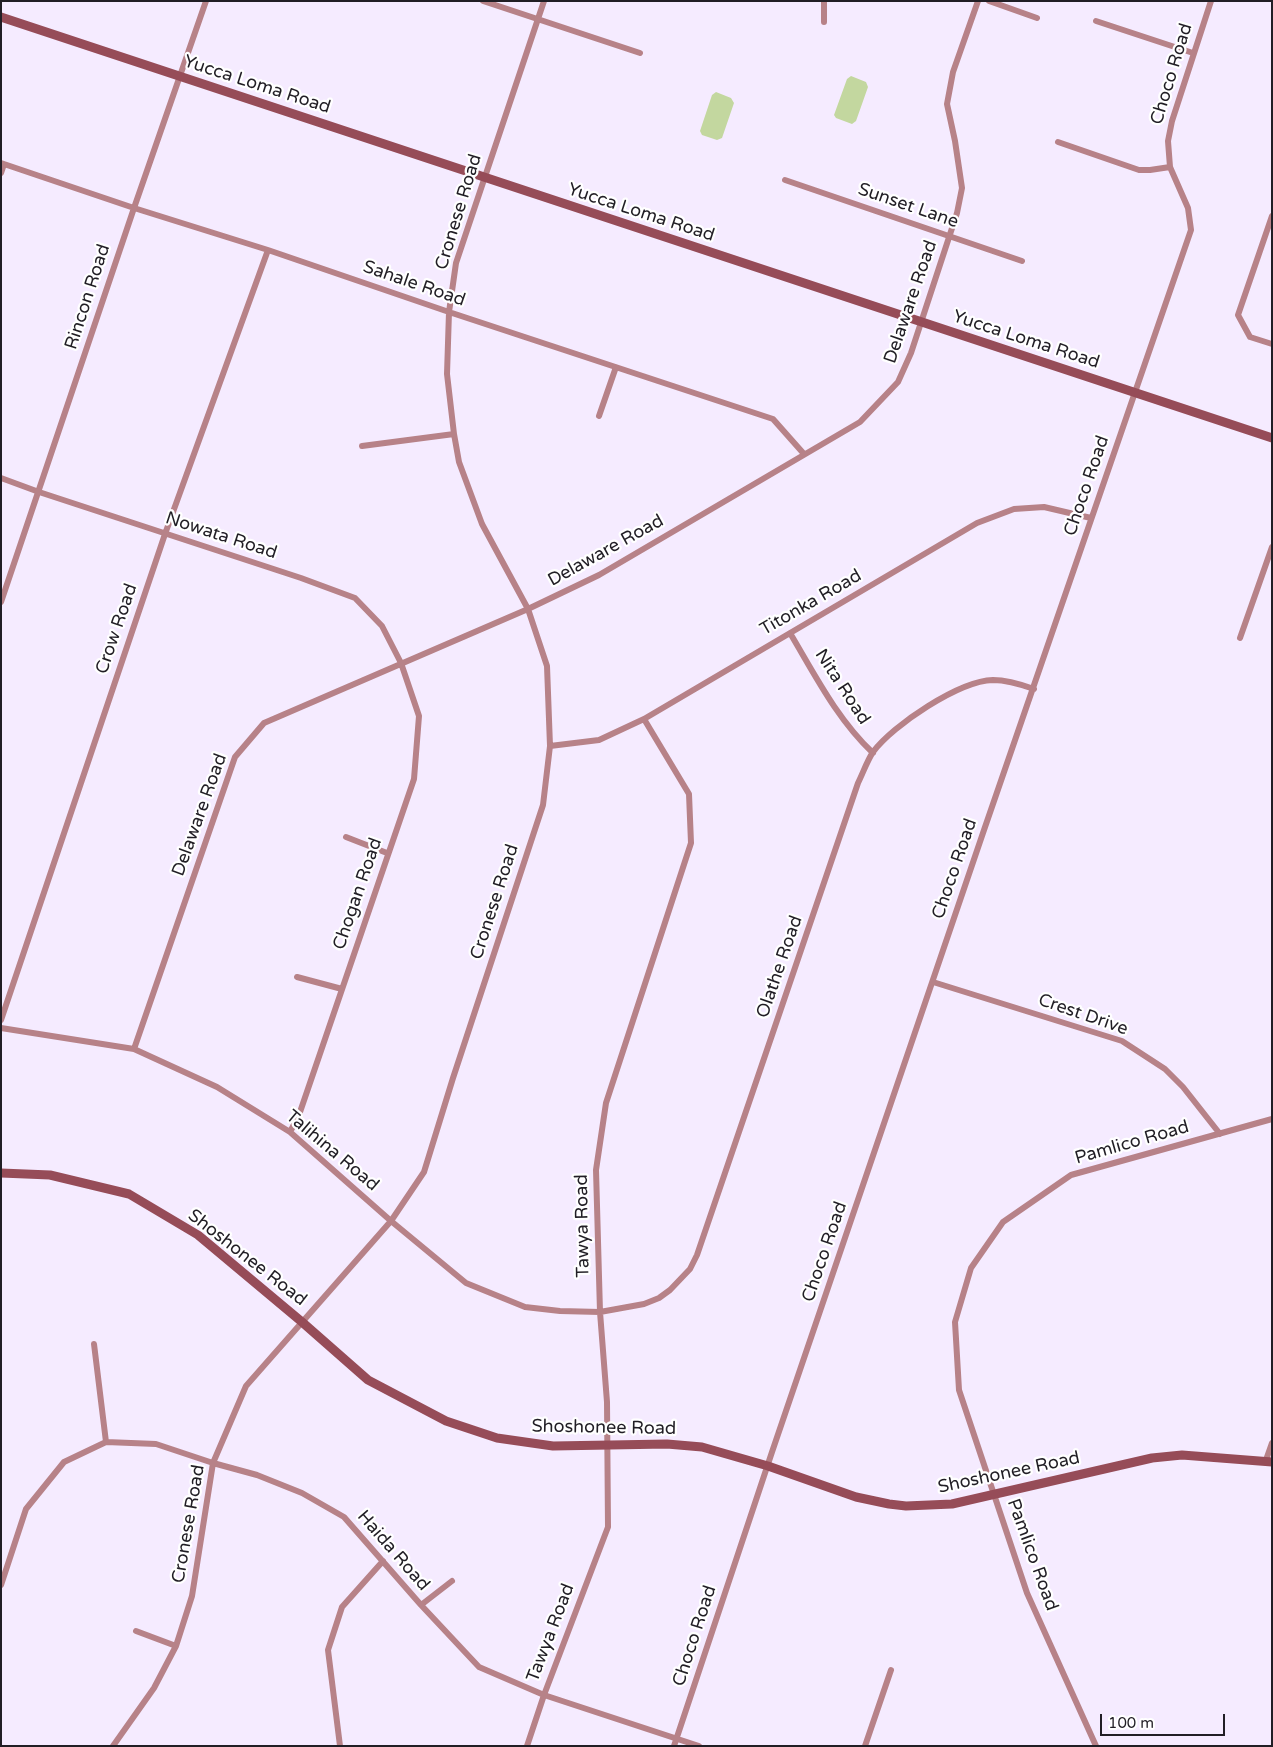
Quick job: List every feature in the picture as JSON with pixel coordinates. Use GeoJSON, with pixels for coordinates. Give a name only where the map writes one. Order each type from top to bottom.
{"type":"FeatureCollection","features":[{"type":"Feature","properties":{"kind":"street","name":"Rincon Road"},"geometry":{"type":"LineString","coordinates":[[1,602],[206,1]]}},
{"type":"Feature","properties":{"kind":"street"},"geometry":{"type":"LineString","coordinates":[[483,1],[640,53]]}},
{"type":"Feature","properties":{"kind":"street","name":"Cronese Road"},"geometry":{"type":"LineString","coordinates":[[114,1746],[154,1688],[176,1646],[192,1596],[213,1463],[246,1386],[391,1220],[424,1172],[543,805],[550,746],[547,666],[528,609],[482,524],[459,462],[447,374],[449,312],[456,263],[544,1]]}},
{"type":"Feature","properties":{"kind":"street"},"geometry":{"type":"LineString","coordinates":[[824,1],[824,22]]}},
{"type":"Feature","properties":{"kind":"street","name":"Delaware Road"},"geometry":{"type":"LineString","coordinates":[[134,1049],[235,757],[264,723],[401,662],[528,609],[599,574],[860,422],[898,382],[911,353],[958,213],[962,188],[955,140],[947,104],[953,72],[978,1]]}},
{"type":"Feature","properties":{"kind":"street"},"geometry":{"type":"LineString","coordinates":[[988,1],[1037,18]]}},
{"type":"Feature","properties":{"kind":"street","name":"Choco Road"},"geometry":{"type":"LineString","coordinates":[[674,1746],[933,982],[1192,230],[1188,208],[1170,167],[1168,140],[1193,53],[1211,1]]}},
{"type":"Feature","properties":{"kind":"street","name":"Yucca Loma Road"},"geometry":{"type":"LineString","coordinates":[[1,17],[1272,438]]}},
{"type":"Feature","properties":{"kind":"street"},"geometry":{"type":"LineString","coordinates":[[1096,21],[1193,53]]}},
{"type":"Feature","properties":{"kind":"street"},"geometry":{"type":"LineString","coordinates":[[1058,142],[1138,170],[1170,167]]}},
{"type":"Feature","properties":{"kind":"street"},"geometry":{"type":"LineString","coordinates":[[1,173],[3,163]]}},
{"type":"Feature","properties":{"kind":"street","name":"Sahale Road"},"geometry":{"type":"LineString","coordinates":[[3,163],[773,419],[804,454]]}},
{"type":"Feature","properties":{"kind":"street","name":"Sunset Lane"},"geometry":{"type":"LineString","coordinates":[[785,180],[1022,261]]}},
{"type":"Feature","properties":{"kind":"street"},"geometry":{"type":"LineString","coordinates":[[1271,219],[1238,315],[1250,337],[1272,344]]}},
{"type":"Feature","properties":{"kind":"street","name":"Crow Road"},"geometry":{"type":"LineString","coordinates":[[1,1020],[165,534],[268,250]]}},
{"type":"Feature","properties":{"kind":"street"},"geometry":{"type":"LineString","coordinates":[[599,416],[616,367]]}},
{"type":"Feature","properties":{"kind":"street"},"geometry":{"type":"LineString","coordinates":[[362,446],[454,434]]}},
{"type":"Feature","properties":{"kind":"street","name":"Nowata Road"},"geometry":{"type":"LineString","coordinates":[[1,478],[301,578],[355,598],[382,626],[401,662]]}},
{"type":"Feature","properties":{"kind":"street","name":"Titonka Road"},"geometry":{"type":"LineString","coordinates":[[550,746],[599,740],[644,719],[977,523],[1014,509],[1044,507],[1092,518]]}},
{"type":"Feature","properties":{"kind":"street"},"geometry":{"type":"LineString","coordinates":[[1240,638],[1272,548]]}},
{"type":"Feature","properties":{"kind":"street","name":"Nita Road"},"geometry":{"type":"LineString","coordinates":[[790,633],[842,719],[873,753]]}},
{"type":"Feature","properties":{"kind":"street","name":"Chogan Road"},"geometry":{"type":"LineString","coordinates":[[290,1132],[298,1115],[414,779],[419,716],[401,662]]}},
{"type":"Feature","properties":{"kind":"street","name":"Olathe Road"},"geometry":{"type":"LineString","coordinates":[[600,1312],[628,1308],[659,1298],[680,1281],[690,1269],[697,1255],[858,783],[873,753],[886,737],[910,719],[935,702],[968,685],[991,680],[1008,681],[1034,689]]}},
{"type":"Feature","properties":{"kind":"street","name":"Tawya Road"},"geometry":{"type":"LineString","coordinates":[[527,1746],[544,1695],[608,1527],[607,1402],[600,1312],[596,1170],[606,1103],[691,844],[690,794],[644,719]]}},
{"type":"Feature","properties":{"kind":"street"},"geometry":{"type":"LineString","coordinates":[[346,838],[387,853]]}},
{"type":"Feature","properties":{"kind":"street"},"geometry":{"type":"LineString","coordinates":[[297,977],[342,989]]}},
{"type":"Feature","properties":{"kind":"street","name":"Crest Drive"},"geometry":{"type":"LineString","coordinates":[[933,982],[1122,1042],[1165,1068],[1184,1086],[1220,1134]]}},
{"type":"Feature","properties":{"kind":"street","name":"Talihina Road"},"geometry":{"type":"LineString","coordinates":[[1,1028],[134,1049],[217,1087],[290,1132],[466,1283],[525,1307],[560,1312],[600,1312]]}},
{"type":"Feature","properties":{"kind":"street","name":"Pamlico Road"},"geometry":{"type":"LineString","coordinates":[[1096,1746],[1027,1593],[959,1390],[955,1322],[971,1268],[1003,1222],[1071,1176],[1272,1119]]}},
{"type":"Feature","properties":{"kind":"street","name":"Shoshonee Road"},"geometry":{"type":"LineString","coordinates":[[1,1173],[50,1175],[128,1194],[198,1234],[368,1380],[446,1421],[496,1438],[553,1446],[667,1444],[702,1447],[768,1466],[840,1492],[889,1504],[906,1506],[952,1504],[1152,1458],[1182,1455],[1269,1461]]}},
{"type":"Feature","properties":{"kind":"street"},"geometry":{"type":"LineString","coordinates":[[94,1344],[106,1442]]}},
{"type":"Feature","properties":{"kind":"street","name":"Haida Road"},"geometry":{"type":"LineString","coordinates":[[1,1586],[26,1509],[64,1462],[106,1442],[156,1444],[213,1463],[257,1474],[302,1493],[344,1517],[421,1606],[479,1667],[544,1695],[699,1746]]}},
{"type":"Feature","properties":{"kind":"street"},"geometry":{"type":"LineString","coordinates":[[1269,1461],[1272,1442]]}},
{"type":"Feature","properties":{"kind":"street"},"geometry":{"type":"LineString","coordinates":[[340,1746],[328,1650],[342,1607],[383,1561]]}},
{"type":"Feature","properties":{"kind":"street"},"geometry":{"type":"LineString","coordinates":[[421,1606],[452,1581]]}},
{"type":"Feature","properties":{"kind":"street"},"geometry":{"type":"LineString","coordinates":[[136,1632],[176,1646]]}},
{"type":"Feature","properties":{"kind":"street"},"geometry":{"type":"LineString","coordinates":[[864,1746],[892,1670]]}},
{"type":"Feature","properties":{"kind":"green space"},"geometry":{"type":"Polygon","coordinates":[[[851,76],[866,82],[868,87],[856,121],[852,124],[836,118],[834,115],[847,79],[851,76]]]}},
{"type":"Feature","properties":{"kind":"green space"},"geometry":{"type":"Polygon","coordinates":[[[716,92],[731,98],[734,103],[722,138],[717,140],[702,135],[700,131],[712,95],[716,92]]]}}]}
